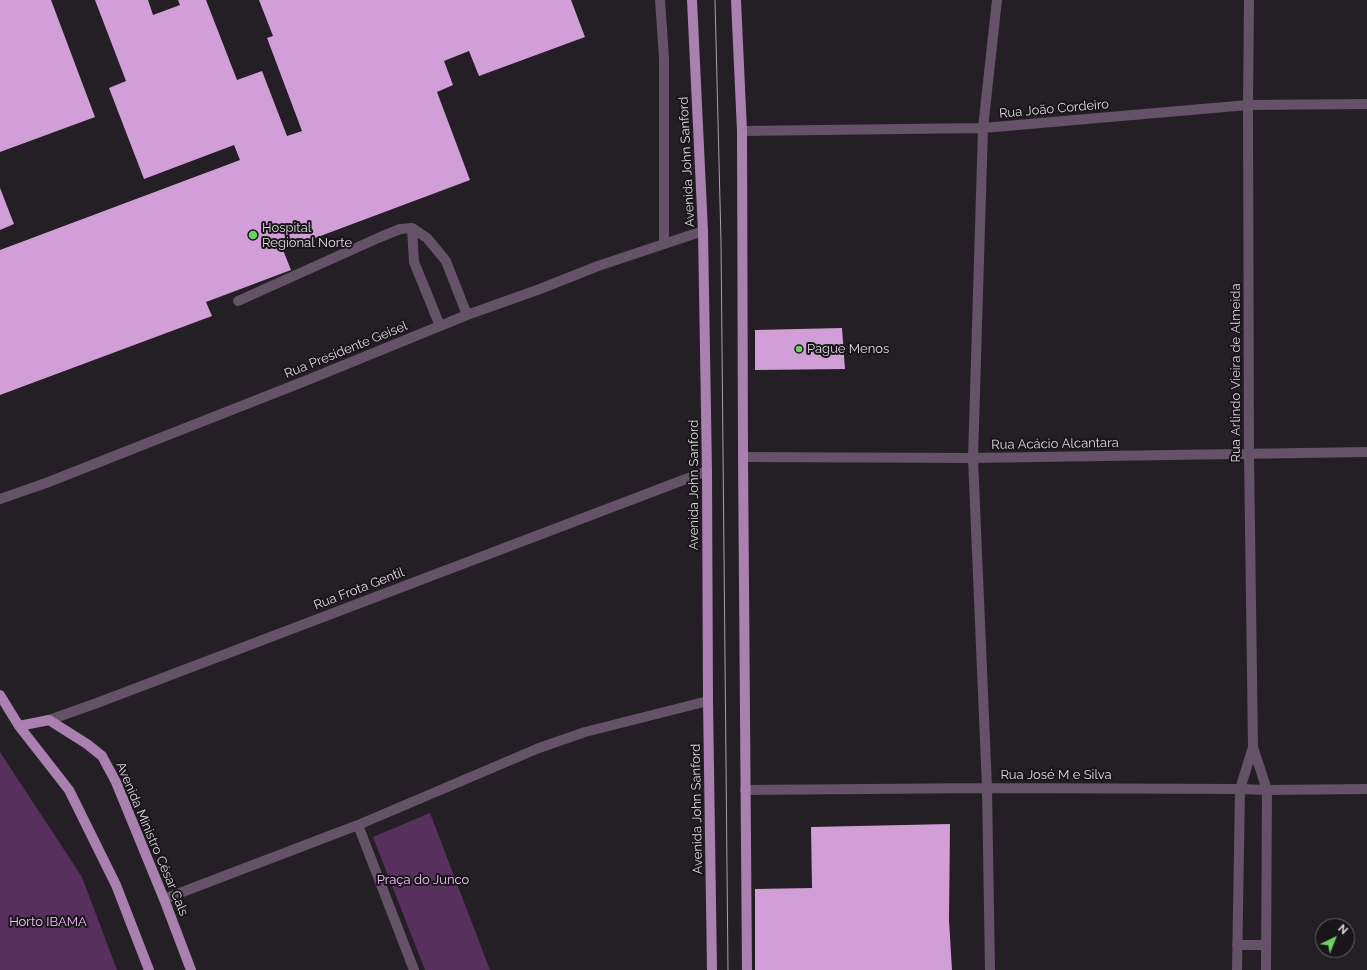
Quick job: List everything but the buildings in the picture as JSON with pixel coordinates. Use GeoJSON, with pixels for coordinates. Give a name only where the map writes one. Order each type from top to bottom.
{"type":"FeatureCollection","features":[{"type":"Feature","properties":{"kind":"main road","name":"Avenida John Sanford"},"geometry":{"type":"LineString","coordinates":[[692,0],[703,231],[708,471],[708,701],[712,970]]}},
{"type":"Feature","properties":{"kind":"main road"},"geometry":{"type":"LineString","coordinates":[[736,0],[742,131],[747,970]]}},
{"type":"Feature","properties":{"kind":"main road"},"geometry":{"type":"LineString","coordinates":[[0,695],[19,726],[69,790],[116,885],[149,970]]}},
{"type":"Feature","properties":{"kind":"main road","name":"Rua Frota Gentil"},"geometry":{"type":"LineString","coordinates":[[19,726],[49,720]]}},
{"type":"Feature","properties":{"kind":"main road","name":"Avenida Ministro César Cals"},"geometry":{"type":"LineString","coordinates":[[49,720],[87,744],[102,756],[116,782],[164,899],[191,970]]}},
{"type":"Feature","properties":{"kind":"street"},"geometry":{"type":"LineString","coordinates":[[660,0],[664,58],[664,244]]}},
{"type":"Feature","properties":{"kind":"street"},"geometry":{"type":"LineString","coordinates":[[990,970],[987,788],[973,458],[983,128],[997,0]]}},
{"type":"Feature","properties":{"kind":"street","name":"Rua Arlindo Vieira de Almeida"},"geometry":{"type":"LineString","coordinates":[[1250,0],[1248,105],[1249,454],[1253,747],[1267,790],[1266,970]]}},
{"type":"Feature","properties":{"kind":"street","name":"Rua João Cordeiro"},"geometry":{"type":"LineString","coordinates":[[742,131],[983,128],[1248,105],[1367,104]]}},
{"type":"Feature","properties":{"kind":"street"},"geometry":{"type":"LineString","coordinates":[[238,301],[385,235],[400,229],[412,228],[427,238],[446,261],[467,315]]}},
{"type":"Feature","properties":{"kind":"street"},"geometry":{"type":"LineString","coordinates":[[412,228],[414,262],[440,326]]}},
{"type":"Feature","properties":{"kind":"street","name":"Rua Presidente Geisel"},"geometry":{"type":"LineString","coordinates":[[0,499],[46,483],[305,381],[467,315],[540,289],[598,266],[703,231]]}},
{"type":"Feature","properties":{"kind":"street","name":"Rua Acácio Alcantara"},"geometry":{"type":"LineString","coordinates":[[743,457],[973,458],[1367,452]]}},
{"type":"Feature","properties":{"kind":"street","name":"Rua Frota Gentil"},"geometry":{"type":"LineString","coordinates":[[49,720],[103,701],[708,471]]}},
{"type":"Feature","properties":{"kind":"street"},"geometry":{"type":"LineString","coordinates":[[164,899],[358,825],[539,748],[585,732],[708,701]]}},
{"type":"Feature","properties":{"kind":"street","name":"Rua Arlindo Vieira de Almeida"},"geometry":{"type":"LineString","coordinates":[[1237,970],[1240,789],[1253,747]]}},
{"type":"Feature","properties":{"kind":"street","name":"Rua José M e Silva"},"geometry":{"type":"LineString","coordinates":[[745,790],[987,788],[1267,790],[1367,789]]}},
{"type":"Feature","properties":{"kind":"street"},"geometry":{"type":"LineString","coordinates":[[358,825],[414,970]]}},
{"type":"Feature","properties":{"kind":"street"},"geometry":{"type":"LineString","coordinates":[[1237,945],[1266,945]]}},
{"type":"Feature","properties":{"kind":"green space","name":"Horto IBAMA"},"geometry":{"type":"Polygon","coordinates":[[[0,752],[82,877],[117,970],[0,970],[0,752]]]}},
{"type":"Feature","properties":{"kind":"green space","name":"Praça do Junco"},"geometry":{"type":"Polygon","coordinates":[[[430,813],[490,970],[425,970],[373,837],[430,813]]]}},
{"type":"Feature","properties":{"kind":"tram line"},"geometry":{"type":"LineString","coordinates":[[715,0],[721,242],[728,970]]}},
{"type":"Feature","properties":{"kind":"place","name":"Hospital Regional Norte"},"geometry":{"type":"Point","coordinates":[253,235]}},
{"type":"Feature","properties":{"kind":"place","name":"Pague Menos"},"geometry":{"type":"Point","coordinates":[799,349]}}]}
